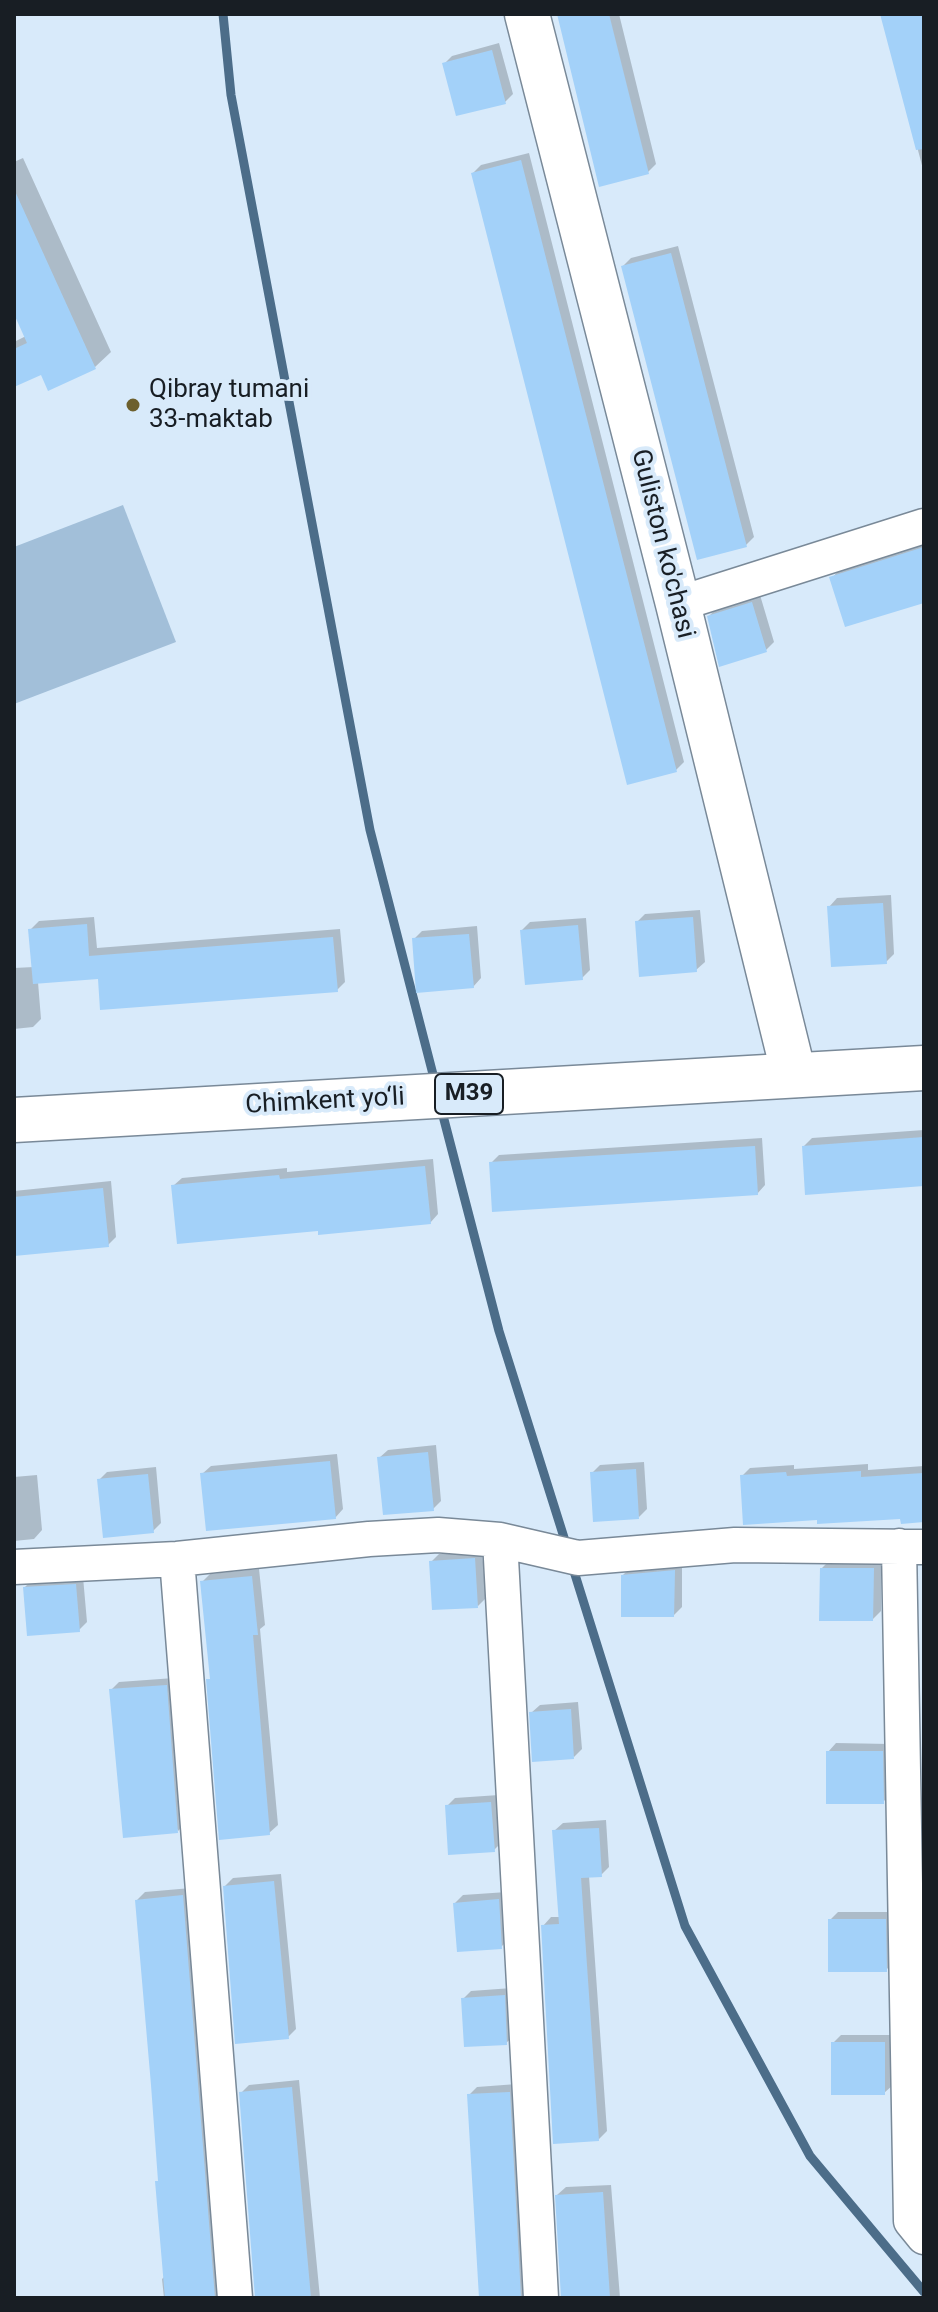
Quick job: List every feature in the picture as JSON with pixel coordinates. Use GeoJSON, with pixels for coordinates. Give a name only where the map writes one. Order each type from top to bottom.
{"type":"FeatureCollection","features":[{"type":"Feature","properties":{"kind":"main road","name":"Guliston ko'chasi"},"geometry":{"type":"LineString","coordinates":[[527,14],[678,604],[794,1075]]}},
{"type":"Feature","properties":{"kind":"main road","name":"Chimkent yo‘li"},"geometry":{"type":"LineString","coordinates":[[14,1120],[924,1068]]}},
{"type":"Feature","properties":{"kind":"street"},"geometry":{"type":"LineString","coordinates":[[678,604],[924,526]]}},
{"type":"Feature","properties":{"kind":"street"},"geometry":{"type":"LineString","coordinates":[[14,1567],[177,1559],[438,1535],[500,1540],[578,1558],[735,1545],[911,1546],[911,2221],[924,2237]]}},
{"type":"Feature","properties":{"kind":"street"},"geometry":{"type":"LineString","coordinates":[[500,1540],[541,2298]]}},
{"type":"Feature","properties":{"kind":"street"},"geometry":{"type":"LineString","coordinates":[[177,1559],[235,2298]]}},
{"type":"Feature","properties":{"kind":"shaded area"},"geometry":{"type":"Polygon","coordinates":[[[123,505],[176,642],[14,704],[14,547],[123,505]]]}},
{"type":"Feature","properties":{"kind":"building"},"geometry":{"type":"Polygon","coordinates":[[[557,14],[609,14],[649,174],[599,187],[557,14]]]}},
{"type":"Feature","properties":{"kind":"building"},"geometry":{"type":"Polygon","coordinates":[[[880,14],[924,14],[924,149],[916,150],[880,14]]]}},
{"type":"Feature","properties":{"kind":"building"},"geometry":{"type":"Polygon","coordinates":[[[492,50],[506,104],[456,116],[442,63],[492,50]]]}},
{"type":"Feature","properties":{"kind":"building"},"geometry":{"type":"Polygon","coordinates":[[[521,160],[677,772],[627,785],[471,173],[521,160]]]}},
{"type":"Feature","properties":{"kind":"building"},"geometry":{"type":"Polygon","coordinates":[[[14,189],[96,369],[48,391],[41,375],[14,387],[14,349],[27,343],[14,314],[14,189]]]}},
{"type":"Feature","properties":{"kind":"building"},"geometry":{"type":"Polygon","coordinates":[[[671,253],[747,547],[697,560],[621,266],[671,253]]]}},
{"type":"Feature","properties":{"kind":"building"},"geometry":{"type":"Polygon","coordinates":[[[924,547],[924,603],[845,627],[829,577],[924,547]]]}},
{"type":"Feature","properties":{"kind":"building"},"geometry":{"type":"Polygon","coordinates":[[[752,602],[767,652],[719,667],[707,616],[752,602]]]}},
{"type":"Feature","properties":{"kind":"building"},"geometry":{"type":"Polygon","coordinates":[[[883,903],[887,964],[831,967],[827,906],[883,903]]]}},
{"type":"Feature","properties":{"kind":"building"},"geometry":{"type":"Polygon","coordinates":[[[693,917],[697,972],[639,977],[635,921],[693,917]]]}},
{"type":"Feature","properties":{"kind":"building"},"geometry":{"type":"Polygon","coordinates":[[[87,924],[89,956],[333,937],[338,992],[100,1010],[98,979],[33,984],[28,929],[87,924]]]}},
{"type":"Feature","properties":{"kind":"building"},"geometry":{"type":"Polygon","coordinates":[[[578,925],[583,980],[525,985],[520,930],[578,925]]]}},
{"type":"Feature","properties":{"kind":"building"},"geometry":{"type":"Polygon","coordinates":[[[469,934],[474,988],[416,993],[412,938],[469,934]]]}},
{"type":"Feature","properties":{"kind":"building"},"geometry":{"type":"Polygon","coordinates":[[[924,1137],[924,1186],[805,1195],[802,1146],[924,1137]]]}},
{"type":"Feature","properties":{"kind":"building"},"geometry":{"type":"Polygon","coordinates":[[[755,1146],[758,1195],[492,1212],[489,1162],[755,1146]]]}},
{"type":"Feature","properties":{"kind":"building"},"geometry":{"type":"Polygon","coordinates":[[[425,1166],[431,1224],[177,1244],[171,1185],[425,1166]]]}},
{"type":"Feature","properties":{"kind":"building"},"geometry":{"type":"Polygon","coordinates":[[[103,1188],[109,1247],[14,1256],[14,1197],[103,1188]]]}},
{"type":"Feature","properties":{"kind":"building"},"geometry":{"type":"Polygon","coordinates":[[[428,1452],[434,1511],[383,1515],[377,1457],[428,1452]]]}},
{"type":"Feature","properties":{"kind":"building"},"geometry":{"type":"Polygon","coordinates":[[[330,1461],[336,1519],[206,1531],[200,1473],[330,1461]]]}},
{"type":"Feature","properties":{"kind":"building"},"geometry":{"type":"Polygon","coordinates":[[[636,1469],[639,1519],[593,1522],[590,1472],[636,1469]]]}},
{"type":"Feature","properties":{"kind":"building"},"geometry":{"type":"Polygon","coordinates":[[[861,1471],[861,1477],[924,1473],[924,1522],[901,1524],[900,1519],[817,1524],[817,1520],[743,1525],[740,1475],[786,1472],[787,1476],[861,1471]]]}},
{"type":"Feature","properties":{"kind":"building"},"geometry":{"type":"Polygon","coordinates":[[[148,1474],[154,1533],[103,1538],[97,1479],[148,1474]]]}},
{"type":"Feature","properties":{"kind":"building"},"geometry":{"type":"Polygon","coordinates":[[[475,1558],[478,1608],[432,1610],[429,1561],[475,1558]]]}},
{"type":"Feature","properties":{"kind":"building"},"geometry":{"type":"Polygon","coordinates":[[[820,1568],[874,1568],[873,1621],[819,1621],[820,1568]]]}},
{"type":"Feature","properties":{"kind":"building"},"geometry":{"type":"Polygon","coordinates":[[[675,1570],[674,1617],[621,1617],[621,1575],[675,1570]]]}},
{"type":"Feature","properties":{"kind":"building"},"geometry":{"type":"Polygon","coordinates":[[[252,1576],[258,1635],[253,1635],[270,1835],[219,1840],[206,1679],[210,1679],[200,1581],[252,1576]]]}},
{"type":"Feature","properties":{"kind":"building"},"geometry":{"type":"Polygon","coordinates":[[[76,1584],[80,1632],[27,1636],[23,1587],[76,1584]]]}},
{"type":"Feature","properties":{"kind":"building"},"geometry":{"type":"Polygon","coordinates":[[[167,1685],[178,1833],[123,1838],[109,1689],[167,1685]]]}},
{"type":"Feature","properties":{"kind":"building"},"geometry":{"type":"Polygon","coordinates":[[[571,1709],[574,1759],[532,1762],[529,1712],[571,1709]]]}},
{"type":"Feature","properties":{"kind":"building"},"geometry":{"type":"Polygon","coordinates":[[[826,1751],[883,1751],[884,1804],[826,1804],[826,1751]]]}},
{"type":"Feature","properties":{"kind":"building"},"geometry":{"type":"Polygon","coordinates":[[[491,1802],[495,1852],[448,1855],[445,1805],[491,1802]]]}},
{"type":"Feature","properties":{"kind":"building"},"geometry":{"type":"Polygon","coordinates":[[[599,1828],[602,1877],[581,1878],[599,2141],[553,2144],[541,1925],[559,1924],[552,1830],[599,1828]]]}},
{"type":"Feature","properties":{"kind":"building"},"geometry":{"type":"Polygon","coordinates":[[[274,1881],[289,2039],[235,2044],[223,1886],[274,1881]]]}},
{"type":"Feature","properties":{"kind":"building"},"geometry":{"type":"Polygon","coordinates":[[[183,1895],[215,2298],[165,2298],[155,2181],[158,2181],[135,1900],[183,1895]]]}},
{"type":"Feature","properties":{"kind":"building"},"geometry":{"type":"Polygon","coordinates":[[[499,1899],[502,1949],[457,1952],[453,1903],[499,1899]]]}},
{"type":"Feature","properties":{"kind":"building"},"geometry":{"type":"Polygon","coordinates":[[[828,1919],[886,1919],[887,1972],[828,1972],[828,1919]]]}},
{"type":"Feature","properties":{"kind":"building"},"geometry":{"type":"Polygon","coordinates":[[[505,1995],[507,2045],[464,2047],[461,1998],[505,1995]]]}},
{"type":"Feature","properties":{"kind":"building"},"geometry":{"type":"Polygon","coordinates":[[[831,2042],[885,2042],[885,2095],[831,2095],[831,2042]]]}},
{"type":"Feature","properties":{"kind":"building"},"geometry":{"type":"Polygon","coordinates":[[[292,2087],[311,2298],[255,2298],[239,2092],[292,2087]]]}},
{"type":"Feature","properties":{"kind":"building"},"geometry":{"type":"Polygon","coordinates":[[[510,2092],[521,2298],[479,2298],[467,2094],[510,2092]]]}},
{"type":"Feature","properties":{"kind":"building"},"geometry":{"type":"Polygon","coordinates":[[[603,2192],[610,2298],[561,2298],[555,2195],[603,2192]]]}},
{"type":"Feature","properties":{"kind":"waterway"},"geometry":{"type":"LineString","coordinates":[[223,14],[231,95],[370,830],[436,1086]]}},
{"type":"Feature","properties":{"kind":"waterway"},"geometry":{"type":"LineString","coordinates":[[441,1108],[499,1331],[567,1547]]}},
{"type":"Feature","properties":{"kind":"waterway"},"geometry":{"type":"LineString","coordinates":[[572,1565],[685,1926],[810,2156],[924,2292]]}},
{"type":"Feature","properties":{"kind":"place","name":"Qibray tumani 33-maktab"},"geometry":{"type":"Point","coordinates":[133,405]}}]}
